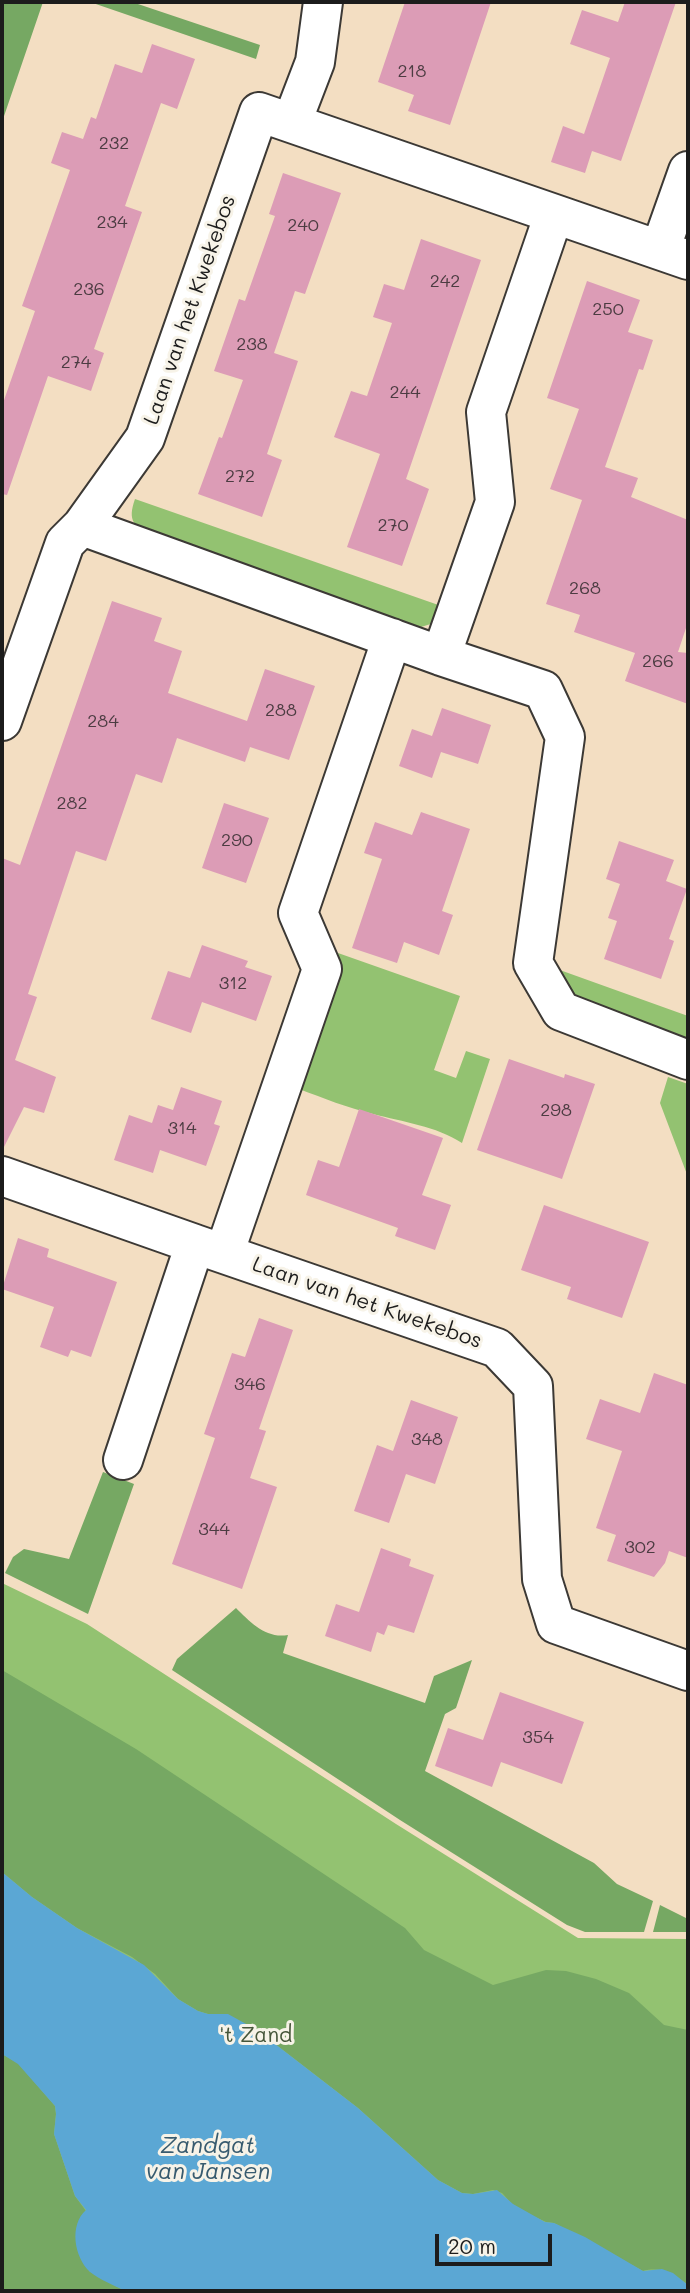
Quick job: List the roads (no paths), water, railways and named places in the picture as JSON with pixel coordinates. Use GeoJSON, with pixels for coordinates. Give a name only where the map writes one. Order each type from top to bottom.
{"type":"FeatureCollection","features":[{"type":"Feature","properties":{"kind":"street"},"geometry":{"type":"LineString","coordinates":[[292,122],[316,61],[323,2]]}},
{"type":"Feature","properties":{"kind":"street","name":"Laan van het Kwekebos"},"geometry":{"type":"LineString","coordinates":[[2,722],[65,543],[82,526],[145,439],[259,111],[674,255],[688,171]]}},
{"type":"Feature","properties":{"kind":"street"},"geometry":{"type":"LineString","coordinates":[[441,656],[495,502],[486,412],[554,214]]}},
{"type":"Feature","properties":{"kind":"street"},"geometry":{"type":"LineString","coordinates":[[82,526],[441,656],[543,690],[565,737],[533,962],[561,1011],[688,1060]]}},
{"type":"Feature","properties":{"kind":"street","name":"Laan van het Kwekebos"},"geometry":{"type":"LineString","coordinates":[[123,1460],[322,969],[298,913],[392,638]]}},
{"type":"Feature","properties":{"kind":"street","name":"Laan van het Kwekebos"},"geometry":{"type":"LineString","coordinates":[[2,1176],[497,1348],[533,1386],[542,1579],[556,1624],[688,1671]]}},
{"type":"Feature","properties":{"kind":"water","name":"Zandgat van Jansen"},"geometry":{"type":"Polygon","coordinates":[[[2,1872],[77,1928],[144,1965],[178,1999],[208,2014],[228,2014],[257,2030],[358,2108],[438,2180],[462,2193],[497,2190],[513,2204],[545,2222],[554,2223],[585,2237],[643,2271],[662,2269],[673,2273],[688,2285],[688,2291],[125,2291],[98,2278],[85,2266],[77,2250],[77,2224],[86,2210],[75,2196],[54,2134],[55,2106],[18,2064],[2,2054],[2,1872]]]}},
{"type":"Feature","properties":{"kind":"park label","name":"'t Zand"},"geometry":{"type":"Point","coordinates":[256,2036]}}]}
